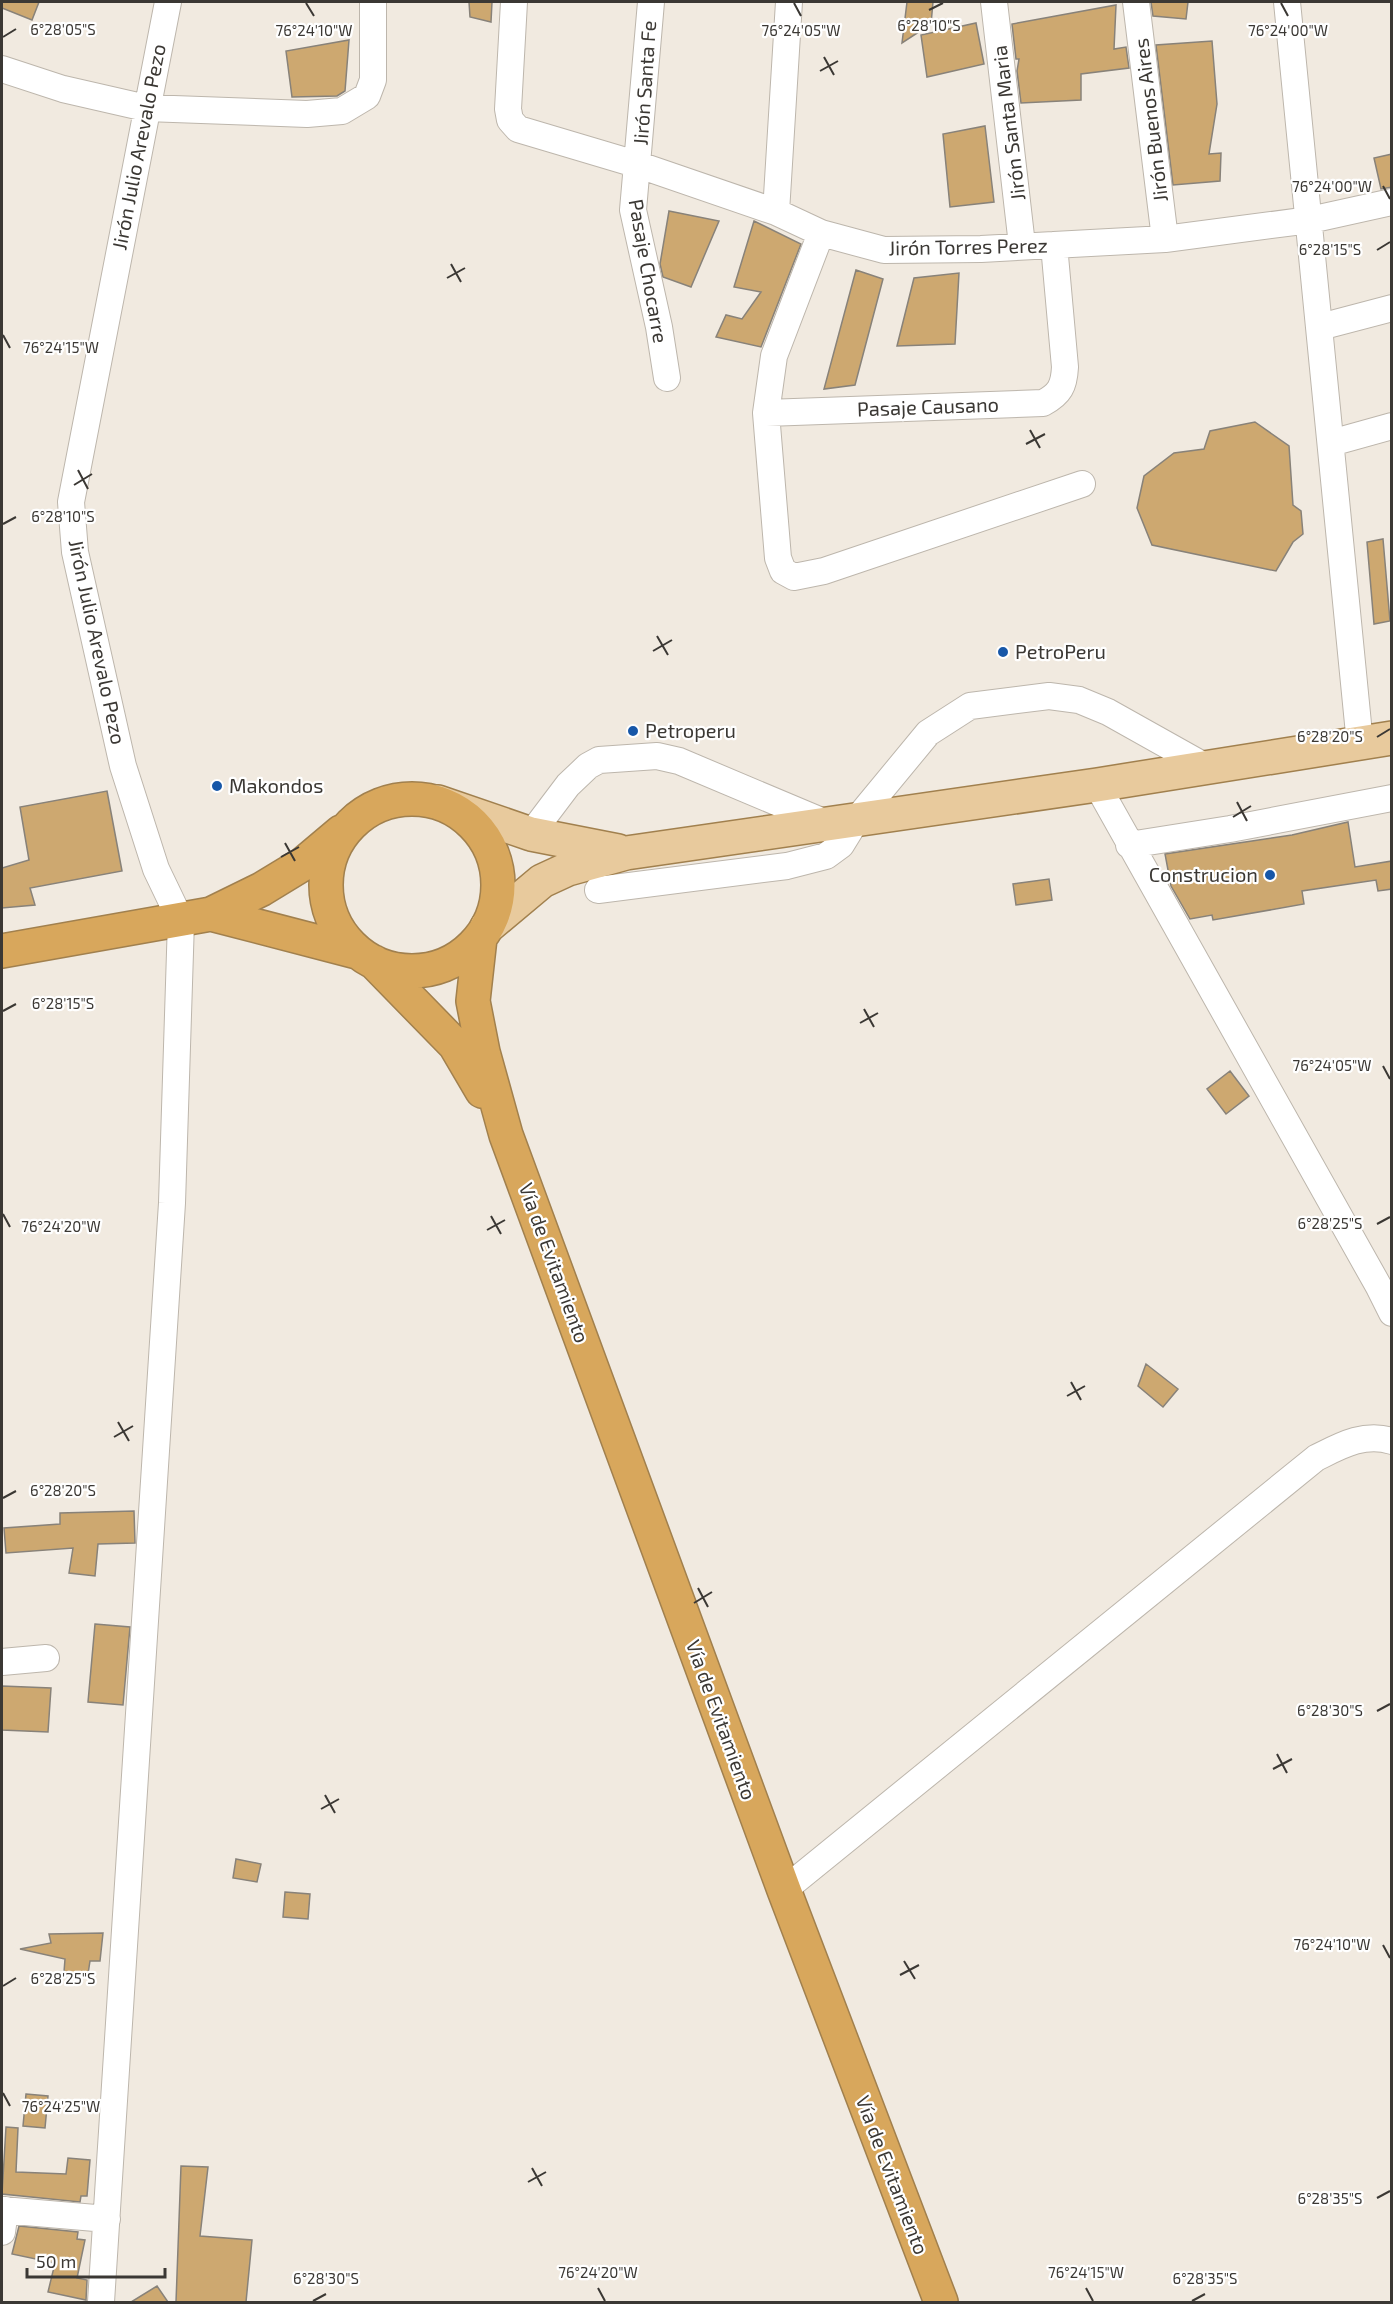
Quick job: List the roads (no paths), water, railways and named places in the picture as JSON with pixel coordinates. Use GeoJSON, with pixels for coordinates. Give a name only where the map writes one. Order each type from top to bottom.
{"type":"FeatureCollection","features":[{"type":"Feature","properties":{"kind":"highway"},"geometry":{"type":"LineString","coordinates":[[2,951],[196,917],[262,889],[303,864],[355,820],[373,808],[394,801],[416,798],[438,802],[460,814],[479,831],[492,853],[498,878],[496,903],[484,932],[459,958],[432,969],[402,971],[366,957],[196,917]]}},
{"type":"Feature","properties":{"kind":"highway"},"geometry":{"type":"LineString","coordinates":[[355,820],[336,844],[327,872],[327,902],[338,929],[366,957]]}},
{"type":"Feature","properties":{"kind":"highway","name":"Vía de Evitamiento"},"geometry":{"type":"LineString","coordinates":[[484,932],[473,1001],[483,1053],[506,1135],[784,1890],[941,2302]]}},
{"type":"Feature","properties":{"kind":"highway","name":"Vía de Evitamiento"},"geometry":{"type":"LineString","coordinates":[[366,957],[455,1046],[506,1135]]}},
{"type":"Feature","properties":{"kind":"main road"},"geometry":{"type":"LineString","coordinates":[[484,932],[542,881],[568,869],[626,853],[1208,768],[1383,737]]}},
{"type":"Feature","properties":{"kind":"main road"},"geometry":{"type":"LineString","coordinates":[[438,802],[531,834],[626,853]]}},
{"type":"Feature","properties":{"kind":"street","name":"Jirón Julio Arevalo Pezo"},"geometry":{"type":"LineString","coordinates":[[168,2],[71,502],[75,552],[123,766],[156,870],[196,917]]}},
{"type":"Feature","properties":{"kind":"street"},"geometry":{"type":"LineString","coordinates":[[2,69],[63,89],[146,108],[307,114],[342,111],[367,96],[373,80],[373,2]]}},
{"type":"Feature","properties":{"kind":"street","name":"Jirón Torres Perez"},"geometry":{"type":"LineString","coordinates":[[514,2],[508,109],[510,120],[518,129],[639,165],[776,213],[821,232],[884,250],[1165,239],[1310,220],[1392,202]]}},
{"type":"Feature","properties":{"kind":"street","name":"Jirón Santa Fe"},"geometry":{"type":"LineString","coordinates":[[639,165],[651,2]]}},
{"type":"Feature","properties":{"kind":"street"},"geometry":{"type":"LineString","coordinates":[[776,213],[789,2]]}},
{"type":"Feature","properties":{"kind":"street","name":"Jirón Santa Maria"},"geometry":{"type":"LineString","coordinates":[[994,2],[1022,245]]}},
{"type":"Feature","properties":{"kind":"street","name":"Jirón Buenos Aires"},"geometry":{"type":"LineString","coordinates":[[1137,2],[1165,239]]}},
{"type":"Feature","properties":{"kind":"street"},"geometry":{"type":"LineString","coordinates":[[1287,2],[1331,443],[1383,737]]}},
{"type":"Feature","properties":{"kind":"street","name":"Pasaje Chocarre"},"geometry":{"type":"LineString","coordinates":[[639,165],[633,190],[633,210],[659,327],[667,378]]}},
{"type":"Feature","properties":{"kind":"street"},"geometry":{"type":"LineString","coordinates":[[821,232],[774,356],[766,413],[778,558],[783,571],[794,577],[824,571],[1082,484]]}},
{"type":"Feature","properties":{"kind":"street","name":"Pasaje Causano"},"geometry":{"type":"LineString","coordinates":[[766,413],[1043,403],[1057,396],[1064,383],[1065,367],[1054,245]]}},
{"type":"Feature","properties":{"kind":"street"},"geometry":{"type":"LineString","coordinates":[[1320,327],[1392,308]]}},
{"type":"Feature","properties":{"kind":"street"},"geometry":{"type":"LineString","coordinates":[[1331,443],[1392,426]]}},
{"type":"Feature","properties":{"kind":"street"},"geometry":{"type":"LineString","coordinates":[[598,890],[806,862],[826,856],[841,846],[842,821],[928,733],[970,706],[1049,696],[1079,700],[1108,712],[1208,768]]}},
{"type":"Feature","properties":{"kind":"street"},"geometry":{"type":"LineString","coordinates":[[531,834],[568,785],[588,765],[599,760],[657,756],[679,761],[842,821]]}},
{"type":"Feature","properties":{"kind":"street"},"geometry":{"type":"LineString","coordinates":[[1097,785],[1129,845],[1385,1286],[1392,1313]]}},
{"type":"Feature","properties":{"kind":"street"},"geometry":{"type":"LineString","coordinates":[[1129,845],[1230,829],[1392,798]]}},
{"type":"Feature","properties":{"kind":"street"},"geometry":{"type":"LineString","coordinates":[[101,2302],[172,1203],[196,917]]}},
{"type":"Feature","properties":{"kind":"street"},"geometry":{"type":"LineString","coordinates":[[784,1890],[1316,1458],[1353,1440],[1380,1437],[1392,1441]]}},
{"type":"Feature","properties":{"kind":"street"},"geometry":{"type":"LineString","coordinates":[[2,1662],[46,1658]]}},
{"type":"Feature","properties":{"kind":"street"},"geometry":{"type":"LineString","coordinates":[[3,2217],[107,2219]]}},
{"type":"Feature","properties":{"kind":"place","name":"PetroPeru"},"geometry":{"type":"Point","coordinates":[1003,652]}},
{"type":"Feature","properties":{"kind":"place","name":"Petroperu"},"geometry":{"type":"Point","coordinates":[633,731]}},
{"type":"Feature","properties":{"kind":"place","name":"Makondos"},"geometry":{"type":"Point","coordinates":[217,786]}},
{"type":"Feature","properties":{"kind":"place","name":"Construcion"},"geometry":{"type":"Point","coordinates":[1270,875]}}]}
